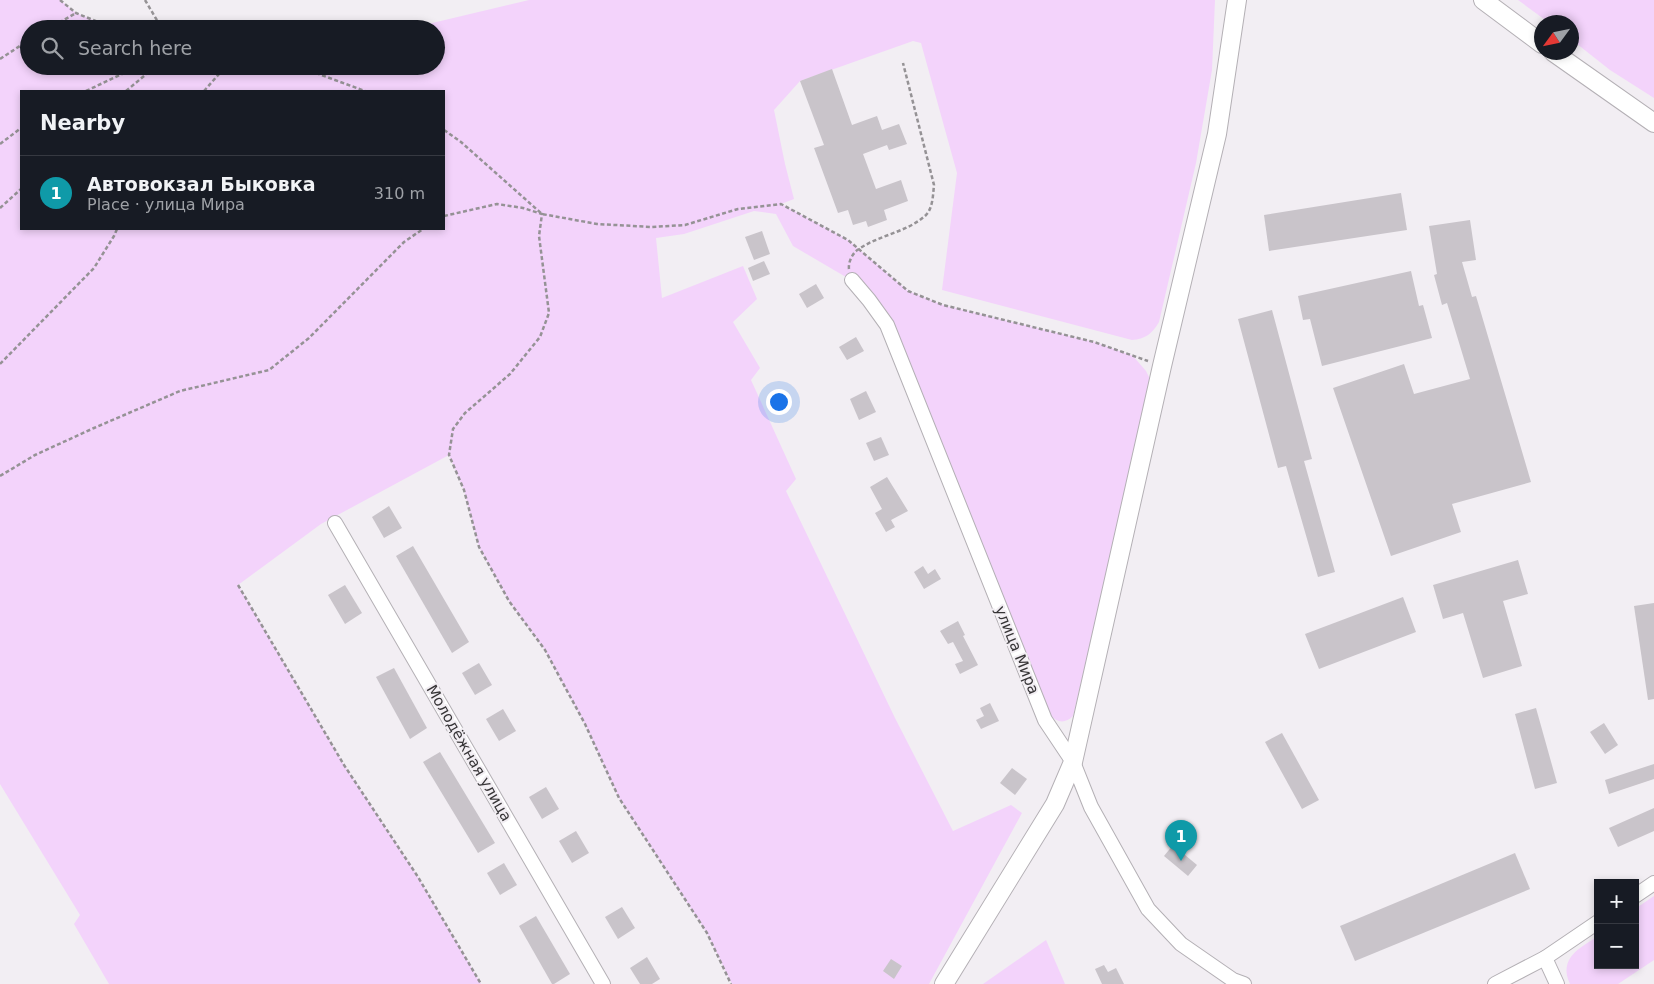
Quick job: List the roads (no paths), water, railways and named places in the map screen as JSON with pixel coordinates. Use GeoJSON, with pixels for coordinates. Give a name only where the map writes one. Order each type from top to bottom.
{"type":"FeatureCollection","features":[{"type":"Feature","properties":{"kind":"street"},"geometry":{"type":"LineString","coordinates":[[944,984],[1054,804],[1073,762],[1162,366],[1217,134],[1238,0]]}},
{"type":"Feature","properties":{"kind":"street"},"geometry":{"type":"LineString","coordinates":[[1483,0],[1534,38]]}},
{"type":"Feature","properties":{"kind":"street"},"geometry":{"type":"LineString","coordinates":[[1565,60],[1654,122]]}},
{"type":"Feature","properties":{"kind":"street","name":"улица Мира"},"geometry":{"type":"LineString","coordinates":[[852,280],[870,300],[887,325],[1045,720],[1073,762],[1091,807],[1148,909],[1181,944],[1236,983]]}},
{"type":"Feature","properties":{"kind":"street","name":"Молодёжная улица"},"geometry":{"type":"LineString","coordinates":[[335,523],[603,984]]}},
{"type":"Feature","properties":{"kind":"street"},"geometry":{"type":"LineString","coordinates":[[1639,893],[1654,883]]}},
{"type":"Feature","properties":{"kind":"street"},"geometry":{"type":"LineString","coordinates":[[1495,984],[1545,958],[1595,924]]}},
{"type":"Feature","properties":{"kind":"street"},"geometry":{"type":"LineString","coordinates":[[1545,958],[1557,984]]}},
{"type":"Feature","properties":{"kind":"place","name":"Автовокзал Быковка"},"geometry":{"type":"Point","coordinates":[1181,861]}}]}
